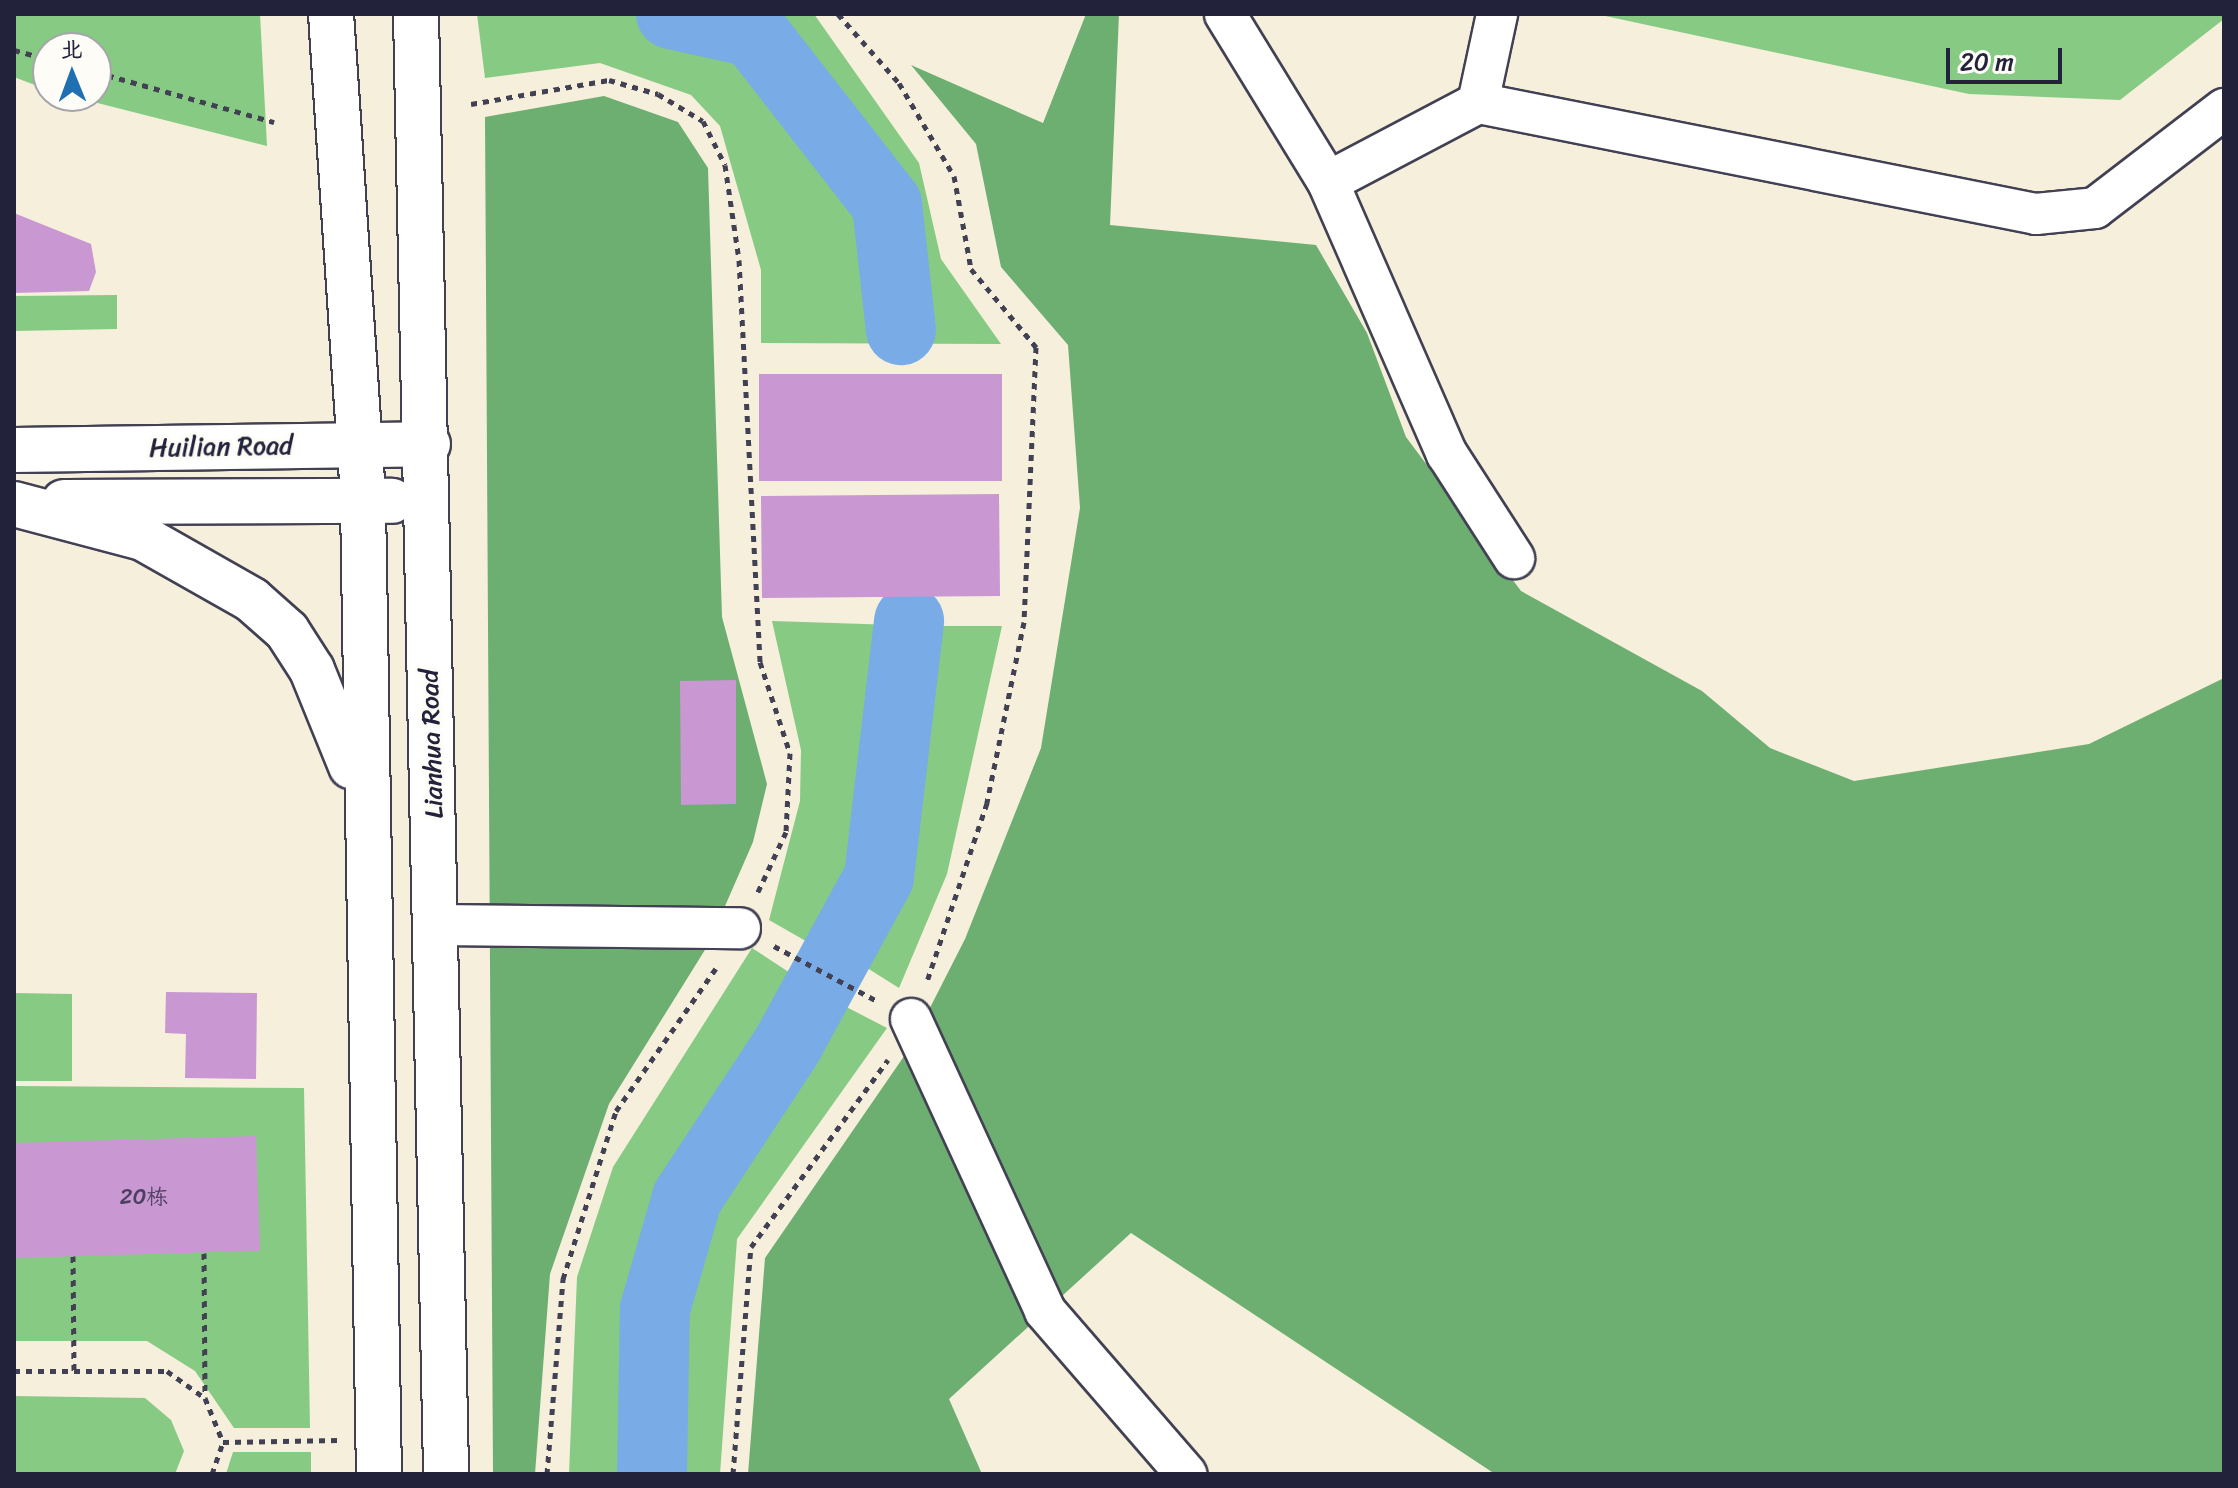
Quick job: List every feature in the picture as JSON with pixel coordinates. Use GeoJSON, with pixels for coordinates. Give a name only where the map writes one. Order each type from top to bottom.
{"type":"FeatureCollection","features":[{"type":"Feature","properties":{"kind":"street"},"geometry":{"type":"LineString","coordinates":[[331,14],[341,104],[363,502],[363,803],[379,1474]]}},
{"type":"Feature","properties":{"kind":"street","name":"Lianhua Road"},"geometry":{"type":"LineString","coordinates":[[416,14],[423,97],[446,1474]]}},
{"type":"Feature","properties":{"kind":"street"},"geometry":{"type":"LineString","coordinates":[[1225,14],[1328,182],[1447,454],[1514,558]]}},
{"type":"Feature","properties":{"kind":"street"},"geometry":{"type":"LineString","coordinates":[[1478,103],[1497,14]]}},
{"type":"Feature","properties":{"kind":"street"},"geometry":{"type":"LineString","coordinates":[[1328,182],[1478,103],[2036,214],[2095,208],[2224,109]]}},
{"type":"Feature","properties":{"kind":"street","name":"Huilian Road"},"geometry":{"type":"LineString","coordinates":[[14,450],[428,444]]}},
{"type":"Feature","properties":{"kind":"street","name":"Huilian Road"},"geometry":{"type":"LineString","coordinates":[[14,503],[428,501]]}},
{"type":"Feature","properties":{"kind":"street"},"geometry":{"type":"LineString","coordinates":[[14,503],[143,538],[252,600],[287,631],[332,706],[363,803]]}},
{"type":"Feature","properties":{"kind":"street"},"geometry":{"type":"LineString","coordinates":[[436,925],[749,933]]}},
{"type":"Feature","properties":{"kind":"street"},"geometry":{"type":"LineString","coordinates":[[903,1015],[1045,1311],[1186,1474]]}},
{"type":"Feature","properties":{"kind":"path"},"geometry":{"type":"LineString","coordinates":[[733,1474],[751,1247],[903,1015],[979,833],[1024,622],[1036,347],[971,269],[954,176],[899,83],[838,14]]}},
{"type":"Feature","properties":{"kind":"path"},"geometry":{"type":"LineString","coordinates":[[112,76],[274,122]]}},
{"type":"Feature","properties":{"kind":"path"},"geometry":{"type":"LineString","coordinates":[[471,104],[609,80],[658,94],[703,121],[725,165],[739,260],[760,662],[790,753],[786,832],[749,933],[616,1111],[563,1279],[547,1474]]}},
{"type":"Feature","properties":{"kind":"path"},"geometry":{"type":"LineString","coordinates":[[749,933],[903,1015]]}},
{"type":"Feature","properties":{"kind":"path"},"geometry":{"type":"LineString","coordinates":[[204,1253],[205,1398],[223,1442],[212,1474]]}},
{"type":"Feature","properties":{"kind":"path"},"geometry":{"type":"LineString","coordinates":[[73,1256],[74,1371]]}},
{"type":"Feature","properties":{"kind":"path"},"geometry":{"type":"LineString","coordinates":[[14,1371],[167,1371],[205,1398]]}},
{"type":"Feature","properties":{"kind":"path"},"geometry":{"type":"LineString","coordinates":[[223,1442],[340,1440]]}},
{"type":"Feature","properties":{"kind":"green space"},"geometry":{"type":"Polygon","coordinates":[[[14,14],[260,14],[267,146],[112,107],[112,32],[32,32],[32,84],[14,77],[14,14]]]}},
{"type":"Feature","properties":{"kind":"green space"},"geometry":{"type":"Polygon","coordinates":[[[477,14],[814,14],[919,163],[941,259],[1001,344],[761,343],[761,270],[720,126],[691,95],[600,63],[485,78],[477,14]]]}},
{"type":"Feature","properties":{"kind":"green space"},"geometry":{"type":"Polygon","coordinates":[[[1086,14],[1119,14],[1110,225],[1316,245],[1367,333],[1406,437],[1521,591],[1702,691],[1770,748],[1854,781],[2089,744],[2224,678],[2224,1474],[1495,1474],[1131,1233],[949,1399],[982,1474],[748,1474],[765,1258],[909,1049],[965,939],[1041,748],[1080,508],[1068,345],[1001,267],[976,144],[911,65],[1043,123],[1086,14]]]}},
{"type":"Feature","properties":{"kind":"green space"},"geometry":{"type":"Polygon","coordinates":[[[1596,14],[2224,14],[2224,19],[2120,100],[1969,94],[1596,14]]]}},
{"type":"Feature","properties":{"kind":"green space"},"geometry":{"type":"Polygon","coordinates":[[[604,96],[678,122],[708,168],[722,617],[767,784],[753,842],[708,945],[609,1104],[550,1274],[535,1474],[493,1474],[485,117],[604,96]]]}},
{"type":"Feature","properties":{"kind":"green space"},"geometry":{"type":"Polygon","coordinates":[[[117,295],[117,329],[14,331],[14,296],[117,295]]]}},
{"type":"Feature","properties":{"kind":"green space"},"geometry":{"type":"Polygon","coordinates":[[[772,621],[895,625],[865,875],[825,952],[769,920],[800,801],[801,750],[772,621]]]}},
{"type":"Feature","properties":{"kind":"green space"},"geometry":{"type":"Polygon","coordinates":[[[924,626],[1002,626],[947,874],[899,988],[856,961],[905,835],[924,626]]]}},
{"type":"Feature","properties":{"kind":"green space"},"geometry":{"type":"Polygon","coordinates":[[[752,948],[810,986],[715,1119],[671,1202],[639,1315],[638,1474],[569,1474],[577,1277],[613,1167],[752,948]]]}},
{"type":"Feature","properties":{"kind":"green space"},"geometry":{"type":"Polygon","coordinates":[[[14,993],[72,994],[72,1081],[14,1081],[14,993]]]}},
{"type":"Feature","properties":{"kind":"green space"},"geometry":{"type":"Polygon","coordinates":[[[833,1000],[887,1028],[737,1239],[720,1474],[664,1474],[667,1321],[701,1208],[833,1000]]]}},
{"type":"Feature","properties":{"kind":"green space"},"geometry":{"type":"Polygon","coordinates":[[[14,1086],[304,1088],[310,1428],[234,1428],[195,1371],[147,1341],[14,1341],[14,1086]]]}},
{"type":"Feature","properties":{"kind":"green space"},"geometry":{"type":"Polygon","coordinates":[[[14,1396],[145,1398],[171,1420],[184,1451],[175,1474],[14,1474],[14,1396]]]}},
{"type":"Feature","properties":{"kind":"green space"},"geometry":{"type":"Polygon","coordinates":[[[233,1452],[311,1452],[311,1474],[226,1474],[233,1452]]]}},
{"type":"Feature","properties":{"kind":"building"},"geometry":{"type":"Polygon","coordinates":[[[14,213],[91,244],[96,272],[89,291],[14,293],[14,213]]]}},
{"type":"Feature","properties":{"kind":"building"},"geometry":{"type":"Polygon","coordinates":[[[759,374],[1002,374],[1002,481],[759,481],[759,374]]]}},
{"type":"Feature","properties":{"kind":"building"},"geometry":{"type":"Polygon","coordinates":[[[999,494],[1000,596],[762,598],[761,496],[999,494]]]}},
{"type":"Feature","properties":{"kind":"building"},"geometry":{"type":"Polygon","coordinates":[[[736,680],[736,804],[681,805],[680,681],[736,680]]]}},
{"type":"Feature","properties":{"kind":"building"},"geometry":{"type":"Polygon","coordinates":[[[166,992],[257,993],[256,1079],[185,1078],[186,1034],[165,1033],[166,992]]]}},
{"type":"Feature","properties":{"kind":"building"},"geometry":{"type":"Polygon","coordinates":[[[256,1136],[260,1251],[14,1258],[14,1143],[256,1136]]]}},
{"type":"Feature","properties":{"kind":"waterway"},"geometry":{"type":"LineString","coordinates":[[671,14],[753,32],[887,204],[901,330]]}},
{"type":"Feature","properties":{"kind":"waterway"},"geometry":{"type":"LineString","coordinates":[[652,1474],[655,1309],[687,1198],[788,1044],[879,877],[909,621]]}}]}
